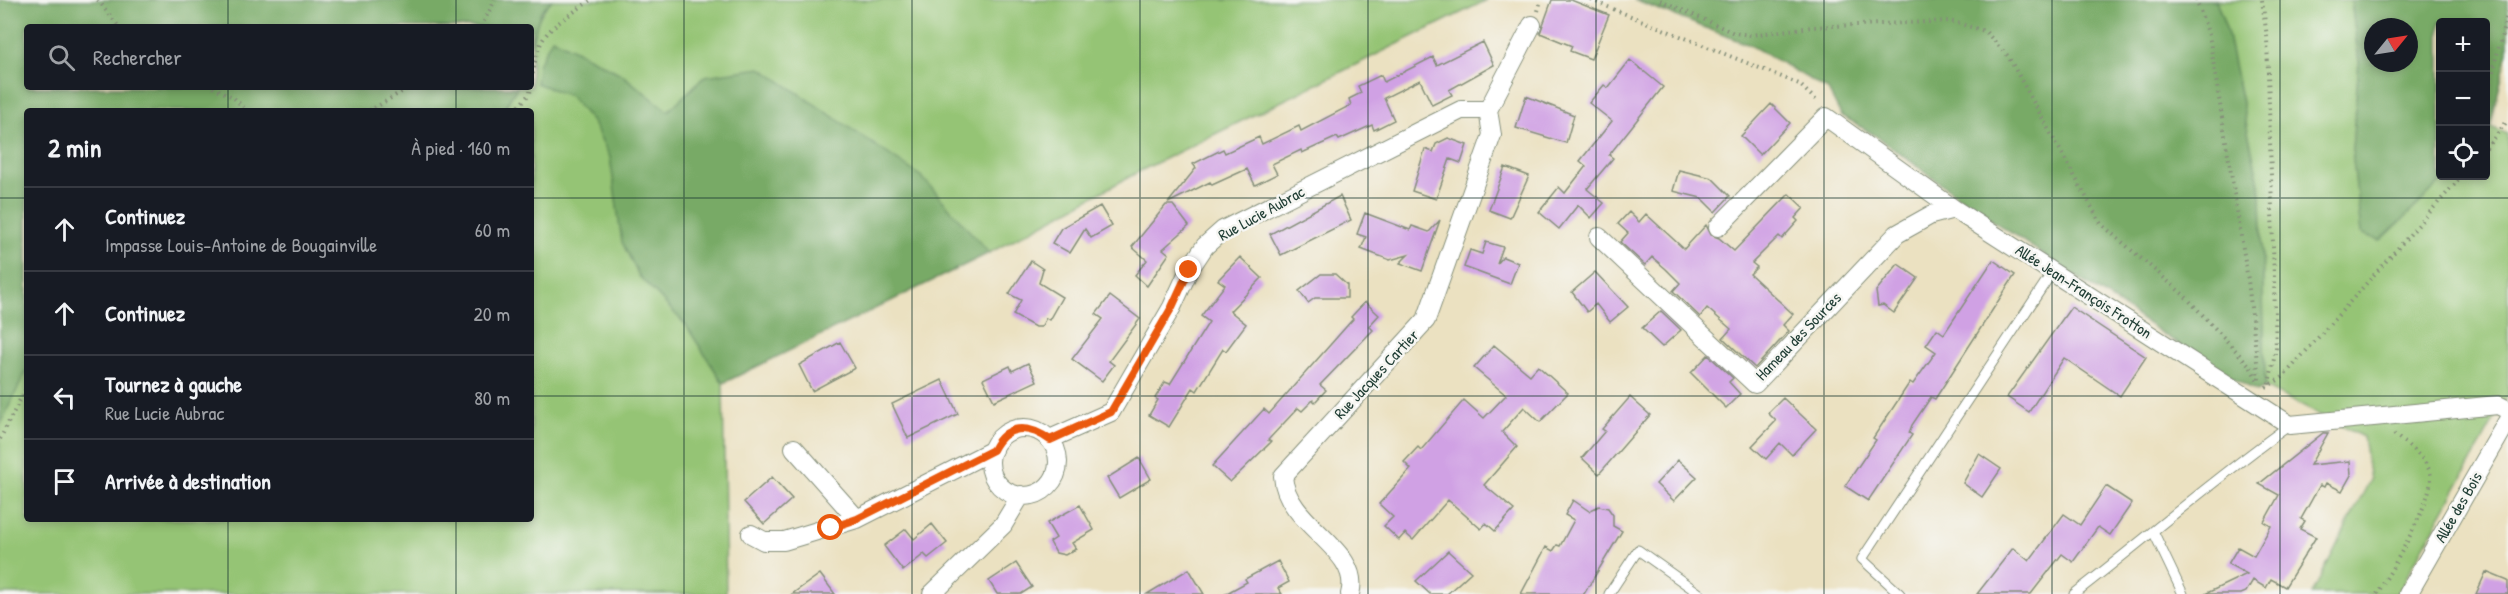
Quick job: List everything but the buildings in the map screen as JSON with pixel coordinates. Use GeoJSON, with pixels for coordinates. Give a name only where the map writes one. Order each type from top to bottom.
{"type":"FeatureCollection","features":[{"type":"Feature","properties":{"kind":"street"},"geometry":{"type":"LineString","coordinates":[[1488,110],[1532,25]]}},
{"type":"Feature","properties":{"kind":"street","name":"Rue Lucie Aubrac"},"geometry":{"type":"LineString","coordinates":[[1050,440],[1111,412],[1172,307],[1189,270],[1206,246],[1222,230],[1461,110],[1488,110]]}},
{"type":"Feature","properties":{"kind":"street","name":"Rue Jacques Cartier"},"geometry":{"type":"LineString","coordinates":[[1350,594],[1354,582],[1348,565],[1291,505],[1284,489],[1283,476],[1426,320],[1492,135],[1488,110]]}},
{"type":"Feature","properties":{"kind":"street","name":"Allée Jean-François Frotton"},"geometry":{"type":"LineString","coordinates":[[1826,117],[1954,209],[2290,425]]}},
{"type":"Feature","properties":{"kind":"street"},"geometry":{"type":"LineString","coordinates":[[1718,227],[1826,117]]}},
{"type":"Feature","properties":{"kind":"street","name":"Hameau des Sources"},"geometry":{"type":"LineString","coordinates":[[1599,237],[1755,384],[1897,234],[1931,215],[1954,209]]}},
{"type":"Feature","properties":{"kind":"street"},"geometry":{"type":"LineString","coordinates":[[2290,425],[2498,405],[2508,410]]}},
{"type":"Feature","properties":{"kind":"street","name":"Allée des Bois"},"geometry":{"type":"LineString","coordinates":[[2408,594],[2508,420]]}},
{"type":"Feature","properties":{"kind":"street"},"geometry":{"type":"LineString","coordinates":[[1022,428],[1037,430],[1050,440],[1058,456],[1057,470],[1052,481],[1038,493],[1021,495],[1007,491],[997,482],[990,462],[993,450],[1005,434],[1022,428]]}},
{"type":"Feature","properties":{"kind":"street"},"geometry":{"type":"LineString","coordinates":[[794,448],[857,519]]}},
{"type":"Feature","properties":{"kind":"street"},"geometry":{"type":"LineString","coordinates":[[751,534],[764,541],[784,542],[857,519],[993,450]]}},
{"type":"Feature","properties":{"kind":"street"},"geometry":{"type":"LineString","coordinates":[[932,594],[1003,525],[1021,495]]}},
{"type":"Feature","properties":{"kind":"lane"},"geometry":{"type":"LineString","coordinates":[[1900,594],[1862,560],[2053,271]]}},
{"type":"Feature","properties":{"kind":"lane"},"geometry":{"type":"LineString","coordinates":[[2074,594],[2154,533],[2173,513],[2290,425]]}},
{"type":"Feature","properties":{"kind":"lane"},"geometry":{"type":"LineString","coordinates":[[2154,533],[2183,594]]}},
{"type":"Feature","properties":{"kind":"lane"},"geometry":{"type":"LineString","coordinates":[[1609,594],[1638,550],[1700,594]]}},
{"type":"Feature","properties":{"kind":"path"},"geometry":{"type":"LineString","coordinates":[[98,0],[117,24]]}},
{"type":"Feature","properties":{"kind":"path"},"geometry":{"type":"LineString","coordinates":[[483,24],[495,0]]}},
{"type":"Feature","properties":{"kind":"path"},"geometry":{"type":"LineString","coordinates":[[534,62],[535,54],[547,30],[591,0]]}},
{"type":"Feature","properties":{"kind":"path"},"geometry":{"type":"LineString","coordinates":[[1591,0],[1799,84],[1816,98],[1826,117]]}},
{"type":"Feature","properties":{"kind":"path"},"geometry":{"type":"LineString","coordinates":[[1660,0],[1734,33],[1751,35],[1812,27],[1950,21],[1985,31],[2008,56],[2101,224],[2186,296],[2250,366],[2259,383],[2268,388]]}},
{"type":"Feature","properties":{"kind":"path"},"geometry":{"type":"LineString","coordinates":[[2196,0],[2209,35],[2248,280],[2259,383]]}},
{"type":"Feature","properties":{"kind":"path"},"geometry":{"type":"LineString","coordinates":[[2262,0],[2267,37],[2276,349],[2268,388],[2274,414]]}},
{"type":"Feature","properties":{"kind":"path"},"geometry":{"type":"LineString","coordinates":[[2490,84],[2508,9]]}},
{"type":"Feature","properties":{"kind":"path"},"geometry":{"type":"LineString","coordinates":[[218,90],[244,108]]}},
{"type":"Feature","properties":{"kind":"path"},"geometry":{"type":"LineString","coordinates":[[374,108],[405,90]]}},
{"type":"Feature","properties":{"kind":"path"},"geometry":{"type":"LineString","coordinates":[[518,108],[530,90]]}},
{"type":"Feature","properties":{"kind":"path"},"geometry":{"type":"LineString","coordinates":[[2490,143],[2508,120]]}},
{"type":"Feature","properties":{"kind":"path"},"geometry":{"type":"LineString","coordinates":[[2268,388],[2283,377],[2459,180]]}},
{"type":"Feature","properties":{"kind":"path"},"geometry":{"type":"LineString","coordinates":[[0,439],[24,392]]}},
{"type":"Feature","properties":{"kind":"path"},"geometry":{"type":"LineString","coordinates":[[2373,418],[2420,457],[2429,470],[2431,478],[2425,501],[2404,547],[2377,594]]}},
{"type":"Feature","properties":{"kind":"green space"},"geometry":{"type":"Polygon","coordinates":[[[0,0],[552,0],[541,11],[534,34],[534,24],[24,24],[24,90],[515,90],[503,108],[24,108],[24,375],[0,425],[0,0]]]}},
{"type":"Feature","properties":{"kind":"green space"},"geometry":{"type":"Polygon","coordinates":[[[552,0],[1487,0],[1140,171],[989,253],[723,383],[726,594],[0,594],[0,425],[24,375],[24,522],[534,522],[534,108],[503,108],[515,90],[534,90],[534,33],[544,9],[552,0]]]}},
{"type":"Feature","properties":{"kind":"green space"},"geometry":{"type":"Polygon","coordinates":[[[1634,0],[2216,0],[2227,31],[2261,194],[2265,387],[2257,391],[2225,375],[1984,215],[1873,134],[1841,115],[1828,90],[1752,46],[1634,0]]]}},
{"type":"Feature","properties":{"kind":"green space"},"geometry":{"type":"Polygon","coordinates":[[[2216,0],[2351,0],[2359,62],[2352,150],[2380,240],[2444,180],[2490,180],[2490,127],[2508,134],[2508,395],[2397,594],[2312,594],[2370,480],[2363,437],[2265,387],[2261,194],[2227,31],[2216,0]]]}},
{"type":"Feature","properties":{"kind":"green space"},"geometry":{"type":"Polygon","coordinates":[[[2351,0],[2508,0],[2508,52],[2490,127],[2490,18],[2436,18],[2436,180],[2444,180],[2380,241],[2361,233],[2352,150],[2359,62],[2351,0]]]}},
{"type":"Feature","properties":{"kind":"green space"},"geometry":{"type":"Polygon","coordinates":[[[552,38],[621,74],[668,111],[705,76],[761,68],[922,177],[989,253],[723,383],[686,325],[639,276],[622,242],[610,157],[593,123],[570,96],[536,83],[538,65],[552,38]]]}},
{"type":"Feature","properties":{"kind":"route"},"geometry":{"type":"LineString","coordinates":[[831,528],[857,519],[993,450],[997,442],[1011,430],[1022,428],[1037,430],[1050,440],[1111,412],[1172,307],[1189,270]]}}]}
